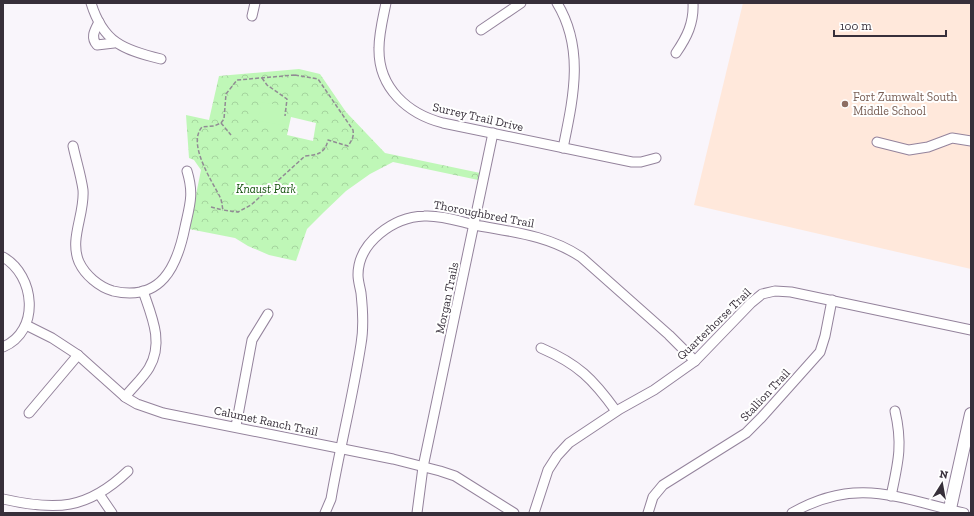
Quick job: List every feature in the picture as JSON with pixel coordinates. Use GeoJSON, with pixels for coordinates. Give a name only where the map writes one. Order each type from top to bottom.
{"type":"FeatureCollection","features":[{"type":"Feature","properties":{"kind":"main road"},"geometry":{"type":"LineString","coordinates":[[950,511],[971,414]]}},
{"type":"Feature","properties":{"kind":"street"},"geometry":{"type":"LineString","coordinates":[[91,3],[99,22],[114,42],[139,54],[161,59]]}},
{"type":"Feature","properties":{"kind":"street"},"geometry":{"type":"LineString","coordinates":[[252,16],[255,3]]}},
{"type":"Feature","properties":{"kind":"street","name":"Surrey Trail Drive"},"geometry":{"type":"LineString","coordinates":[[386,3],[380,33],[380,62],[385,78],[395,94],[402,103],[415,112],[429,119],[632,162],[656,158]]}},
{"type":"Feature","properties":{"kind":"street"},"geometry":{"type":"LineString","coordinates":[[481,30],[521,3]]}},
{"type":"Feature","properties":{"kind":"street"},"geometry":{"type":"LineString","coordinates":[[557,3],[567,24],[573,45],[575,66],[575,86],[563,148]]}},
{"type":"Feature","properties":{"kind":"street"},"geometry":{"type":"LineString","coordinates":[[676,53],[689,32],[692,20],[693,3]]}},
{"type":"Feature","properties":{"kind":"street"},"geometry":{"type":"LineString","coordinates":[[99,22],[93,36],[94,41],[97,45],[114,42]]}},
{"type":"Feature","properties":{"kind":"street","name":"Morgan Trails"},"geometry":{"type":"LineString","coordinates":[[417,513],[423,467],[493,133]]}},
{"type":"Feature","properties":{"kind":"street"},"geometry":{"type":"LineString","coordinates":[[877,142],[909,150],[928,147],[952,138],[971,141]]}},
{"type":"Feature","properties":{"kind":"street"},"geometry":{"type":"LineString","coordinates":[[73,146],[83,191],[81,219],[76,242],[79,261],[91,278],[101,286],[124,293],[143,291],[164,278],[178,258],[192,194],[186,171]]}},
{"type":"Feature","properties":{"kind":"street","name":"Thoroughbred Trail"},"geometry":{"type":"LineString","coordinates":[[325,513],[331,499],[364,326],[358,275],[362,258],[367,248],[383,230],[408,218],[425,216],[445,218],[474,225],[530,234],[567,247],[581,256],[669,335],[695,361]]}},
{"type":"Feature","properties":{"kind":"street"},"geometry":{"type":"LineString","coordinates":[[3,257],[20,271],[28,288],[29,306],[26,325],[11,344],[3,347]]}},
{"type":"Feature","properties":{"kind":"street"},"geometry":{"type":"LineString","coordinates":[[125,397],[149,369],[156,348],[156,328],[143,291]]}},
{"type":"Feature","properties":{"kind":"street","name":"Quarterhorse Trail"},"geometry":{"type":"LineString","coordinates":[[534,513],[548,470],[557,456],[569,443],[616,411],[654,390],[695,361],[751,303],[762,294],[775,291],[791,292],[971,330]]}},
{"type":"Feature","properties":{"kind":"street","name":"Stallion Trail"},"geometry":{"type":"LineString","coordinates":[[648,513],[654,497],[663,485],[746,432],[762,418],[820,352],[824,341],[832,300]]}},
{"type":"Feature","properties":{"kind":"street"},"geometry":{"type":"LineString","coordinates":[[236,426],[252,340],[268,314]]}},
{"type":"Feature","properties":{"kind":"street","name":"Calumet Ranch Trail"},"geometry":{"type":"LineString","coordinates":[[26,325],[52,338],[78,355],[125,397],[137,404],[163,413],[236,426],[423,467],[455,476],[514,513]]}},
{"type":"Feature","properties":{"kind":"street"},"geometry":{"type":"LineString","coordinates":[[541,348],[564,358],[582,371],[603,393],[616,411]]}},
{"type":"Feature","properties":{"kind":"street"},"geometry":{"type":"LineString","coordinates":[[29,413],[78,355]]}},
{"type":"Feature","properties":{"kind":"street"},"geometry":{"type":"LineString","coordinates":[[890,496],[900,459],[899,429],[895,411]]}},
{"type":"Feature","properties":{"kind":"street"},"geometry":{"type":"LineString","coordinates":[[3,499],[34,506],[55,507],[77,502],[99,494],[112,486],[128,471]]}},
{"type":"Feature","properties":{"kind":"street"},"geometry":{"type":"LineString","coordinates":[[792,513],[808,504],[848,492],[890,496],[964,513]]}},
{"type":"Feature","properties":{"kind":"street"},"geometry":{"type":"LineString","coordinates":[[99,494],[112,513]]}},
{"type":"Feature","properties":{"kind":"path"},"geometry":{"type":"LineString","coordinates":[[211,207],[223,210],[238,212],[251,205],[305,156],[317,155],[324,151],[328,140],[348,146],[354,135],[353,130],[318,79],[295,75],[237,80],[233,84],[226,94],[224,119],[221,123],[214,126],[202,127],[198,135],[198,151],[209,178],[220,199],[223,210]]}},
{"type":"Feature","properties":{"kind":"path"},"geometry":{"type":"LineString","coordinates":[[262,78],[267,85],[287,99],[285,116]]}},
{"type":"Feature","properties":{"kind":"path"},"geometry":{"type":"LineString","coordinates":[[221,123],[232,135]]}},
{"type":"Feature","properties":{"kind":"shaded area","name":"Fort Zumwalt South Middle School"},"geometry":{"type":"Polygon","coordinates":[[[743,3],[971,3],[971,269],[694,205],[743,3]]]}},
{"type":"Feature","properties":{"kind":"green space","name":"Knaust Park"},"geometry":{"type":"Polygon","coordinates":[[[299,69],[320,74],[346,112],[385,153],[485,174],[483,181],[393,162],[370,174],[346,191],[307,229],[296,261],[269,255],[248,246],[235,238],[189,229],[201,170],[194,160],[189,158],[186,115],[209,120],[219,76],[299,69]],[[291,117],[287,135],[313,141],[316,123],[291,117]]]}},
{"type":"Feature","properties":{"kind":"green space"},"geometry":{"type":"Polygon","coordinates":[[[261,102],[285,106],[282,125],[258,121],[261,102]]]}},
{"type":"Feature","properties":{"kind":"place","name":"Fort Zumwalt South Middle School"},"geometry":{"type":"Point","coordinates":[845,104]}}]}
